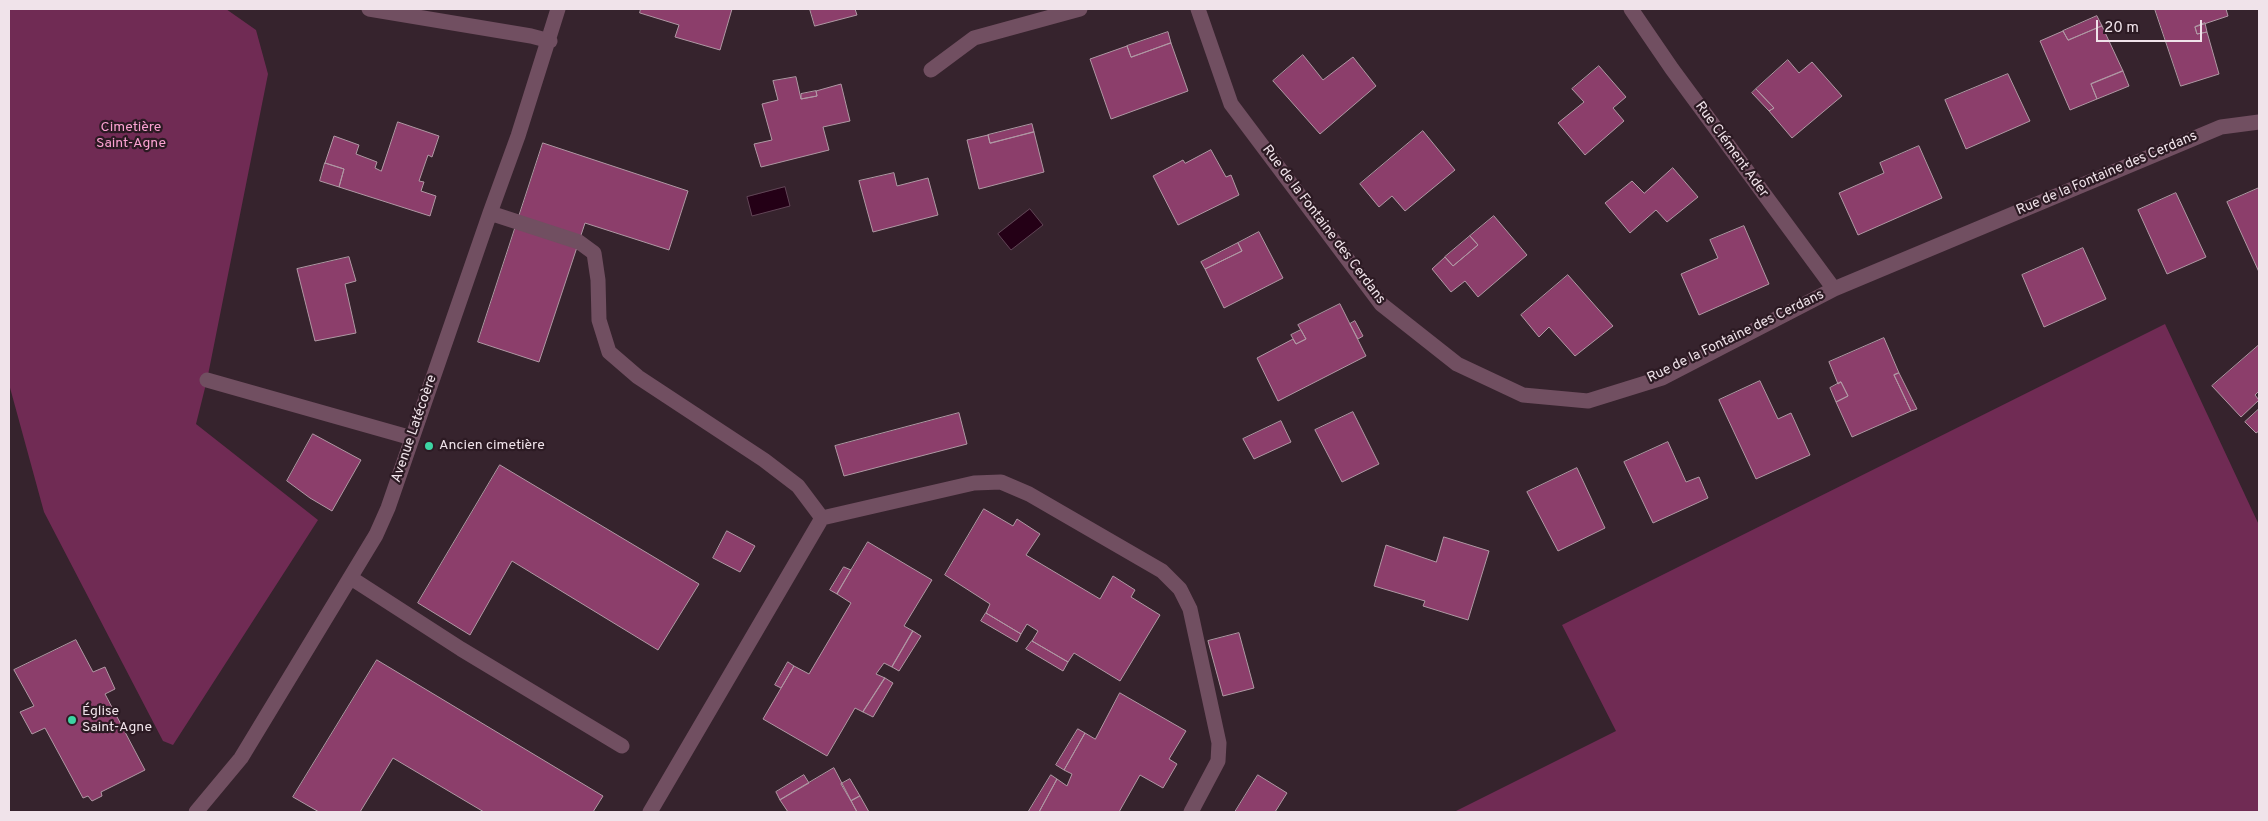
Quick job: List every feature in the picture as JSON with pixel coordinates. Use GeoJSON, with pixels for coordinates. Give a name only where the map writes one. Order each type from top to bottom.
{"type":"FeatureCollection","features":[{"type":"Feature","properties":{"kind":"street"},"geometry":{"type":"LineString","coordinates":[[369,9],[550,40]]}},
{"type":"Feature","properties":{"kind":"street","name":"Avenue Latécoère"},"geometry":{"type":"LineString","coordinates":[[196,812],[241,758],[376,535],[388,508],[518,136],[550,40],[558,9]]}},
{"type":"Feature","properties":{"kind":"street"},"geometry":{"type":"LineString","coordinates":[[931,70],[974,38],[1080,9]]}},
{"type":"Feature","properties":{"kind":"street","name":"Rue de la Fontaine des Cerdans"},"geometry":{"type":"LineString","coordinates":[[1198,9],[1231,104],[1381,304],[1457,364],[1523,395],[1588,401],[1662,378],[1834,289],[2221,127],[2259,122]]}},
{"type":"Feature","properties":{"kind":"street","name":"Rue Clément Ader"},"geometry":{"type":"LineString","coordinates":[[1631,9],[1672,69],[1834,289]]}},
{"type":"Feature","properties":{"kind":"street"},"geometry":{"type":"LineString","coordinates":[[490,213],[579,242],[594,253],[598,280],[599,320],[609,352],[638,377],[764,460],[798,486],[822,518]]}},
{"type":"Feature","properties":{"kind":"street"},"geometry":{"type":"LineString","coordinates":[[207,380],[412,438]]}},
{"type":"Feature","properties":{"kind":"street"},"geometry":{"type":"LineString","coordinates":[[650,812],[822,518],[974,483],[1001,482],[1029,494],[1162,571],[1180,589],[1190,609],[1219,743],[1218,761],[1191,812]]}},
{"type":"Feature","properties":{"kind":"street"},"geometry":{"type":"LineString","coordinates":[[351,578],[461,649],[622,746]]}},
{"type":"Feature","properties":{"kind":"green space","name":"Cimetière Saint-Agne"},"geometry":{"type":"Polygon","coordinates":[[[9,9],[226,9],[256,30],[268,74],[207,380],[196,424],[318,520],[173,745],[163,741],[44,512],[9,384],[9,9]]]}},
{"type":"Feature","properties":{"kind":"green space"},"geometry":{"type":"Polygon","coordinates":[[[2165,324],[2259,525],[2259,812],[1454,812],[1616,731],[1562,625],[2165,324]]]}},
{"type":"Feature","properties":{"kind":"shaded area"},"geometry":{"type":"Polygon","coordinates":[[[785,187],[790,206],[752,216],[747,197],[785,187]]]}},
{"type":"Feature","properties":{"kind":"shaded area"},"geometry":{"type":"Polygon","coordinates":[[[1030,209],[1043,225],[1011,250],[998,234],[1030,209]]]}},
{"type":"Feature","properties":{"kind":"building"},"geometry":{"type":"Polygon","coordinates":[[[641,9],[732,9],[720,50],[675,37],[679,25],[640,13],[641,9]]]}},
{"type":"Feature","properties":{"kind":"building"},"geometry":{"type":"Polygon","coordinates":[[[810,9],[855,9],[857,15],[815,26],[810,9]]]}},
{"type":"Feature","properties":{"kind":"building"},"geometry":{"type":"Polygon","coordinates":[[[2155,9],[2226,9],[2228,16],[2195,27],[2197,34],[2207,32],[2219,74],[2181,86],[2155,9]]]}},
{"type":"Feature","properties":{"kind":"building"},"geometry":{"type":"Polygon","coordinates":[[[2097,16],[2102,26],[2068,40],[2063,31],[2097,16]]]}},
{"type":"Feature","properties":{"kind":"building"},"geometry":{"type":"Polygon","coordinates":[[[2205,23],[2207,32],[2197,34],[2195,27],[2205,23]]]}},
{"type":"Feature","properties":{"kind":"building"},"geometry":{"type":"Polygon","coordinates":[[[2102,26],[2123,71],[2091,84],[2097,99],[2070,110],[2040,41],[2063,31],[2068,40],[2102,26]]]}},
{"type":"Feature","properties":{"kind":"building"},"geometry":{"type":"Polygon","coordinates":[[[1168,32],[1171,43],[1131,57],[1127,46],[1168,32]]]}},
{"type":"Feature","properties":{"kind":"building"},"geometry":{"type":"Polygon","coordinates":[[[1171,43],[1188,91],[1111,119],[1090,59],[1127,46],[1131,57],[1171,43]]]}},
{"type":"Feature","properties":{"kind":"building"},"geometry":{"type":"Polygon","coordinates":[[[1303,55],[1323,80],[1353,57],[1376,86],[1320,134],[1273,81],[1303,55]]]}},
{"type":"Feature","properties":{"kind":"building"},"geometry":{"type":"Polygon","coordinates":[[[1788,60],[1799,73],[1812,62],[1842,96],[1792,138],[1769,111],[1774,108],[1756,89],[1788,60]]]}},
{"type":"Feature","properties":{"kind":"building"},"geometry":{"type":"Polygon","coordinates":[[[1599,66],[1626,97],[1613,108],[1624,121],[1585,155],[1558,123],[1584,102],[1572,89],[1599,66]]]}},
{"type":"Feature","properties":{"kind":"building"},"geometry":{"type":"Polygon","coordinates":[[[2123,71],[2129,86],[2097,99],[2091,84],[2123,71]]]}},
{"type":"Feature","properties":{"kind":"building"},"geometry":{"type":"Polygon","coordinates":[[[2008,74],[2030,121],[1966,149],[1945,100],[2008,74]]]}},
{"type":"Feature","properties":{"kind":"building"},"geometry":{"type":"Polygon","coordinates":[[[796,77],[801,99],[817,96],[816,91],[841,84],[850,121],[823,127],[829,150],[761,167],[754,144],[772,140],[762,104],[778,100],[773,81],[796,77]]]}},
{"type":"Feature","properties":{"kind":"building"},"geometry":{"type":"Polygon","coordinates":[[[1756,89],[1774,108],[1769,111],[1752,93],[1756,89]]]}},
{"type":"Feature","properties":{"kind":"building"},"geometry":{"type":"Polygon","coordinates":[[[816,91],[817,96],[801,99],[801,94],[816,91]]]}},
{"type":"Feature","properties":{"kind":"building"},"geometry":{"type":"Polygon","coordinates":[[[398,122],[439,136],[432,157],[428,155],[419,181],[424,182],[421,191],[436,196],[430,216],[339,187],[344,169],[325,163],[334,136],[359,145],[356,154],[377,162],[375,168],[381,171],[398,122]]]}},
{"type":"Feature","properties":{"kind":"building"},"geometry":{"type":"Polygon","coordinates":[[[1032,124],[1034,132],[990,143],[988,135],[1032,124]]]}},
{"type":"Feature","properties":{"kind":"building"},"geometry":{"type":"Polygon","coordinates":[[[1423,131],[1455,170],[1405,211],[1392,196],[1379,207],[1360,184],[1423,131]]]}},
{"type":"Feature","properties":{"kind":"building"},"geometry":{"type":"Polygon","coordinates":[[[1034,132],[1044,172],[979,189],[967,140],[988,135],[990,143],[1034,132]]]}},
{"type":"Feature","properties":{"kind":"building"},"geometry":{"type":"Polygon","coordinates":[[[543,143],[688,191],[669,250],[585,223],[539,362],[478,342],[543,143]]]}},
{"type":"Feature","properties":{"kind":"building"},"geometry":{"type":"Polygon","coordinates":[[[1919,146],[1942,198],[1858,235],[1839,193],[1884,173],[1880,163],[1919,146]]]}},
{"type":"Feature","properties":{"kind":"building"},"geometry":{"type":"Polygon","coordinates":[[[1211,150],[1226,177],[1231,175],[1239,195],[1178,225],[1153,176],[1183,160],[1185,163],[1211,150]]]}},
{"type":"Feature","properties":{"kind":"building"},"geometry":{"type":"Polygon","coordinates":[[[325,163],[344,169],[339,187],[320,181],[325,163]]]}},
{"type":"Feature","properties":{"kind":"building"},"geometry":{"type":"Polygon","coordinates":[[[1673,168],[1698,197],[1667,222],[1656,210],[1630,233],[1605,203],[1632,181],[1644,193],[1673,168]]]}},
{"type":"Feature","properties":{"kind":"building"},"geometry":{"type":"Polygon","coordinates":[[[894,173],[897,186],[928,178],[938,215],[873,232],[859,181],[894,173]]]}},
{"type":"Feature","properties":{"kind":"building"},"geometry":{"type":"Polygon","coordinates":[[[2259,188],[2259,272],[2227,202],[2259,188]]]}},
{"type":"Feature","properties":{"kind":"building"},"geometry":{"type":"Polygon","coordinates":[[[2176,193],[2206,257],[2167,274],[2138,210],[2176,193]]]}},
{"type":"Feature","properties":{"kind":"building"},"geometry":{"type":"Polygon","coordinates":[[[1494,216],[1527,255],[1478,297],[1465,281],[1451,292],[1432,269],[1445,257],[1453,266],[1478,245],[1470,236],[1494,216]]]}},
{"type":"Feature","properties":{"kind":"building"},"geometry":{"type":"Polygon","coordinates":[[[1744,226],[1769,284],[1699,315],[1681,274],[1718,258],[1710,240],[1744,226]]]}},
{"type":"Feature","properties":{"kind":"building"},"geometry":{"type":"Polygon","coordinates":[[[1259,232],[1283,278],[1224,308],[1205,269],[1242,251],[1238,243],[1259,232]]]}},
{"type":"Feature","properties":{"kind":"building"},"geometry":{"type":"Polygon","coordinates":[[[1470,236],[1478,245],[1453,266],[1445,257],[1470,236]]]}},
{"type":"Feature","properties":{"kind":"building"},"geometry":{"type":"Polygon","coordinates":[[[1238,243],[1242,251],[1205,269],[1201,262],[1238,243]]]}},
{"type":"Feature","properties":{"kind":"building"},"geometry":{"type":"Polygon","coordinates":[[[2083,248],[2106,299],[2044,327],[2022,275],[2083,248]]]}},
{"type":"Feature","properties":{"kind":"building"},"geometry":{"type":"Polygon","coordinates":[[[349,257],[356,281],[345,284],[356,333],[315,341],[297,269],[349,257]]]}},
{"type":"Feature","properties":{"kind":"building"},"geometry":{"type":"Polygon","coordinates":[[[1568,275],[1613,326],[1575,356],[1549,327],[1539,337],[1521,315],[1568,275]]]}},
{"type":"Feature","properties":{"kind":"building"},"geometry":{"type":"Polygon","coordinates":[[[1340,304],[1366,356],[1278,401],[1257,358],[1293,339],[1296,344],[1306,339],[1298,325],[1340,304]]]}},
{"type":"Feature","properties":{"kind":"building"},"geometry":{"type":"Polygon","coordinates":[[[1355,321],[1363,336],[1358,339],[1350,324],[1355,321]]]}},
{"type":"Feature","properties":{"kind":"building"},"geometry":{"type":"Polygon","coordinates":[[[1301,330],[1306,339],[1296,344],[1291,335],[1301,330]]]}},
{"type":"Feature","properties":{"kind":"building"},"geometry":{"type":"Polygon","coordinates":[[[1884,338],[1899,373],[1894,375],[1911,411],[1852,437],[1836,402],[1848,396],[1841,382],[1838,384],[1829,362],[1884,338]]]}},
{"type":"Feature","properties":{"kind":"building"},"geometry":{"type":"Polygon","coordinates":[[[2259,345],[2259,391],[2255,395],[2259,400],[2241,417],[2212,386],[2259,345]]]}},
{"type":"Feature","properties":{"kind":"building"},"geometry":{"type":"Polygon","coordinates":[[[1899,373],[1917,409],[1911,411],[1894,375],[1899,373]]]}},
{"type":"Feature","properties":{"kind":"building"},"geometry":{"type":"Polygon","coordinates":[[[1760,381],[1778,419],[1791,413],[1810,455],[1756,479],[1719,400],[1760,381]]]}},
{"type":"Feature","properties":{"kind":"building"},"geometry":{"type":"Polygon","coordinates":[[[1841,382],[1848,396],[1836,402],[1830,388],[1841,382]]]}},
{"type":"Feature","properties":{"kind":"building"},"geometry":{"type":"Polygon","coordinates":[[[2259,409],[2259,431],[2256,433],[2245,422],[2259,409]]]}},
{"type":"Feature","properties":{"kind":"building"},"geometry":{"type":"Polygon","coordinates":[[[1353,412],[1379,464],[1342,482],[1315,430],[1353,412]]]}},
{"type":"Feature","properties":{"kind":"building"},"geometry":{"type":"Polygon","coordinates":[[[959,413],[967,444],[844,476],[835,446],[959,413]]]}},
{"type":"Feature","properties":{"kind":"building"},"geometry":{"type":"Polygon","coordinates":[[[1281,421],[1291,442],[1254,459],[1243,439],[1281,421]]]}},
{"type":"Feature","properties":{"kind":"building"},"geometry":{"type":"Polygon","coordinates":[[[313,434],[361,460],[332,511],[287,481],[313,434]]]}},
{"type":"Feature","properties":{"kind":"building"},"geometry":{"type":"Polygon","coordinates":[[[1668,442],[1686,482],[1699,477],[1708,498],[1653,523],[1624,462],[1668,442]]]}},
{"type":"Feature","properties":{"kind":"building"},"geometry":{"type":"Polygon","coordinates":[[[500,465],[699,584],[658,650],[512,561],[470,635],[418,603],[500,465]]]}},
{"type":"Feature","properties":{"kind":"building"},"geometry":{"type":"Polygon","coordinates":[[[1577,468],[1605,528],[1558,551],[1527,492],[1577,468]]]}},
{"type":"Feature","properties":{"kind":"building"},"geometry":{"type":"Polygon","coordinates":[[[984,509],[1013,526],[1017,519],[1040,534],[1026,555],[1100,599],[1113,576],[1135,590],[1131,597],[1160,615],[1120,681],[1074,653],[1068,662],[1032,641],[1038,631],[1027,624],[1021,634],[986,613],[990,604],[945,575],[984,509]]]}},
{"type":"Feature","properties":{"kind":"building"},"geometry":{"type":"Polygon","coordinates":[[[727,531],[755,546],[740,572],[713,558],[727,531]]]}},
{"type":"Feature","properties":{"kind":"building"},"geometry":{"type":"Polygon","coordinates":[[[1444,537],[1489,551],[1468,620],[1423,606],[1425,601],[1374,586],[1386,545],[1436,562],[1444,537]]]}},
{"type":"Feature","properties":{"kind":"building"},"geometry":{"type":"Polygon","coordinates":[[[868,542],[932,580],[904,626],[913,631],[892,667],[884,663],[876,674],[885,678],[863,712],[855,708],[827,756],[763,719],[794,666],[809,674],[851,603],[837,594],[868,542]]]}},
{"type":"Feature","properties":{"kind":"building"},"geometry":{"type":"Polygon","coordinates":[[[844,567],[851,570],[837,594],[830,590],[844,567]]]}},
{"type":"Feature","properties":{"kind":"building"},"geometry":{"type":"Polygon","coordinates":[[[986,613],[1021,634],[1017,642],[981,621],[986,613]]]}},
{"type":"Feature","properties":{"kind":"building"},"geometry":{"type":"Polygon","coordinates":[[[913,631],[921,636],[899,671],[892,667],[913,631]]]}},
{"type":"Feature","properties":{"kind":"building"},"geometry":{"type":"Polygon","coordinates":[[[1239,633],[1254,688],[1223,696],[1208,641],[1239,633]]]}},
{"type":"Feature","properties":{"kind":"building","name":"Église Saint-Agne"},"geometry":{"type":"Polygon","coordinates":[[[76,640],[93,672],[105,667],[115,689],[105,694],[145,770],[101,792],[102,796],[92,801],[88,796],[83,798],[45,728],[32,734],[20,712],[34,706],[14,670],[76,640]]]}},
{"type":"Feature","properties":{"kind":"building"},"geometry":{"type":"Polygon","coordinates":[[[1032,641],[1068,662],[1063,671],[1026,649],[1032,641]]]}},
{"type":"Feature","properties":{"kind":"building"},"geometry":{"type":"Polygon","coordinates":[[[377,660],[603,796],[593,812],[484,812],[393,758],[360,812],[319,812],[293,797],[377,660]]]}},
{"type":"Feature","properties":{"kind":"building"},"geometry":{"type":"Polygon","coordinates":[[[788,662],[794,666],[781,688],[775,685],[788,662]]]}},
{"type":"Feature","properties":{"kind":"building"},"geometry":{"type":"Polygon","coordinates":[[[885,678],[893,683],[873,717],[863,712],[885,678]]]}},
{"type":"Feature","properties":{"kind":"building"},"geometry":{"type":"Polygon","coordinates":[[[1120,693],[1186,731],[1169,759],[1177,764],[1163,788],[1140,775],[1119,812],[1039,812],[1057,779],[1067,786],[1072,774],[1064,770],[1085,733],[1095,739],[1120,693]]]}},
{"type":"Feature","properties":{"kind":"building"},"geometry":{"type":"Polygon","coordinates":[[[1078,729],[1085,733],[1064,770],[1056,765],[1078,729]]]}},
{"type":"Feature","properties":{"kind":"building"},"geometry":{"type":"Polygon","coordinates":[[[834,768],[857,812],[788,812],[780,800],[834,768]]]}},
{"type":"Feature","properties":{"kind":"building"},"geometry":{"type":"Polygon","coordinates":[[[804,775],[809,783],[780,800],[776,792],[804,775]]]}},
{"type":"Feature","properties":{"kind":"building"},"geometry":{"type":"Polygon","coordinates":[[[1051,775],[1057,779],[1039,812],[1029,811],[1051,775]]]}},
{"type":"Feature","properties":{"kind":"building"},"geometry":{"type":"Polygon","coordinates":[[[1258,775],[1287,793],[1275,812],[1235,812],[1258,775]]]}},
{"type":"Feature","properties":{"kind":"building"},"geometry":{"type":"Polygon","coordinates":[[[850,779],[860,796],[851,801],[841,784],[850,779]]]}},
{"type":"Feature","properties":{"kind":"building"},"geometry":{"type":"Polygon","coordinates":[[[860,796],[869,812],[857,812],[851,801],[860,796]]]}},
{"type":"Feature","properties":{"kind":"place","name":"Ancien cimetière"},"geometry":{"type":"Point","coordinates":[429,446]}},
{"type":"Feature","properties":{"kind":"place","name":"Église Saint-Agne"},"geometry":{"type":"Point","coordinates":[72,720]}}]}
